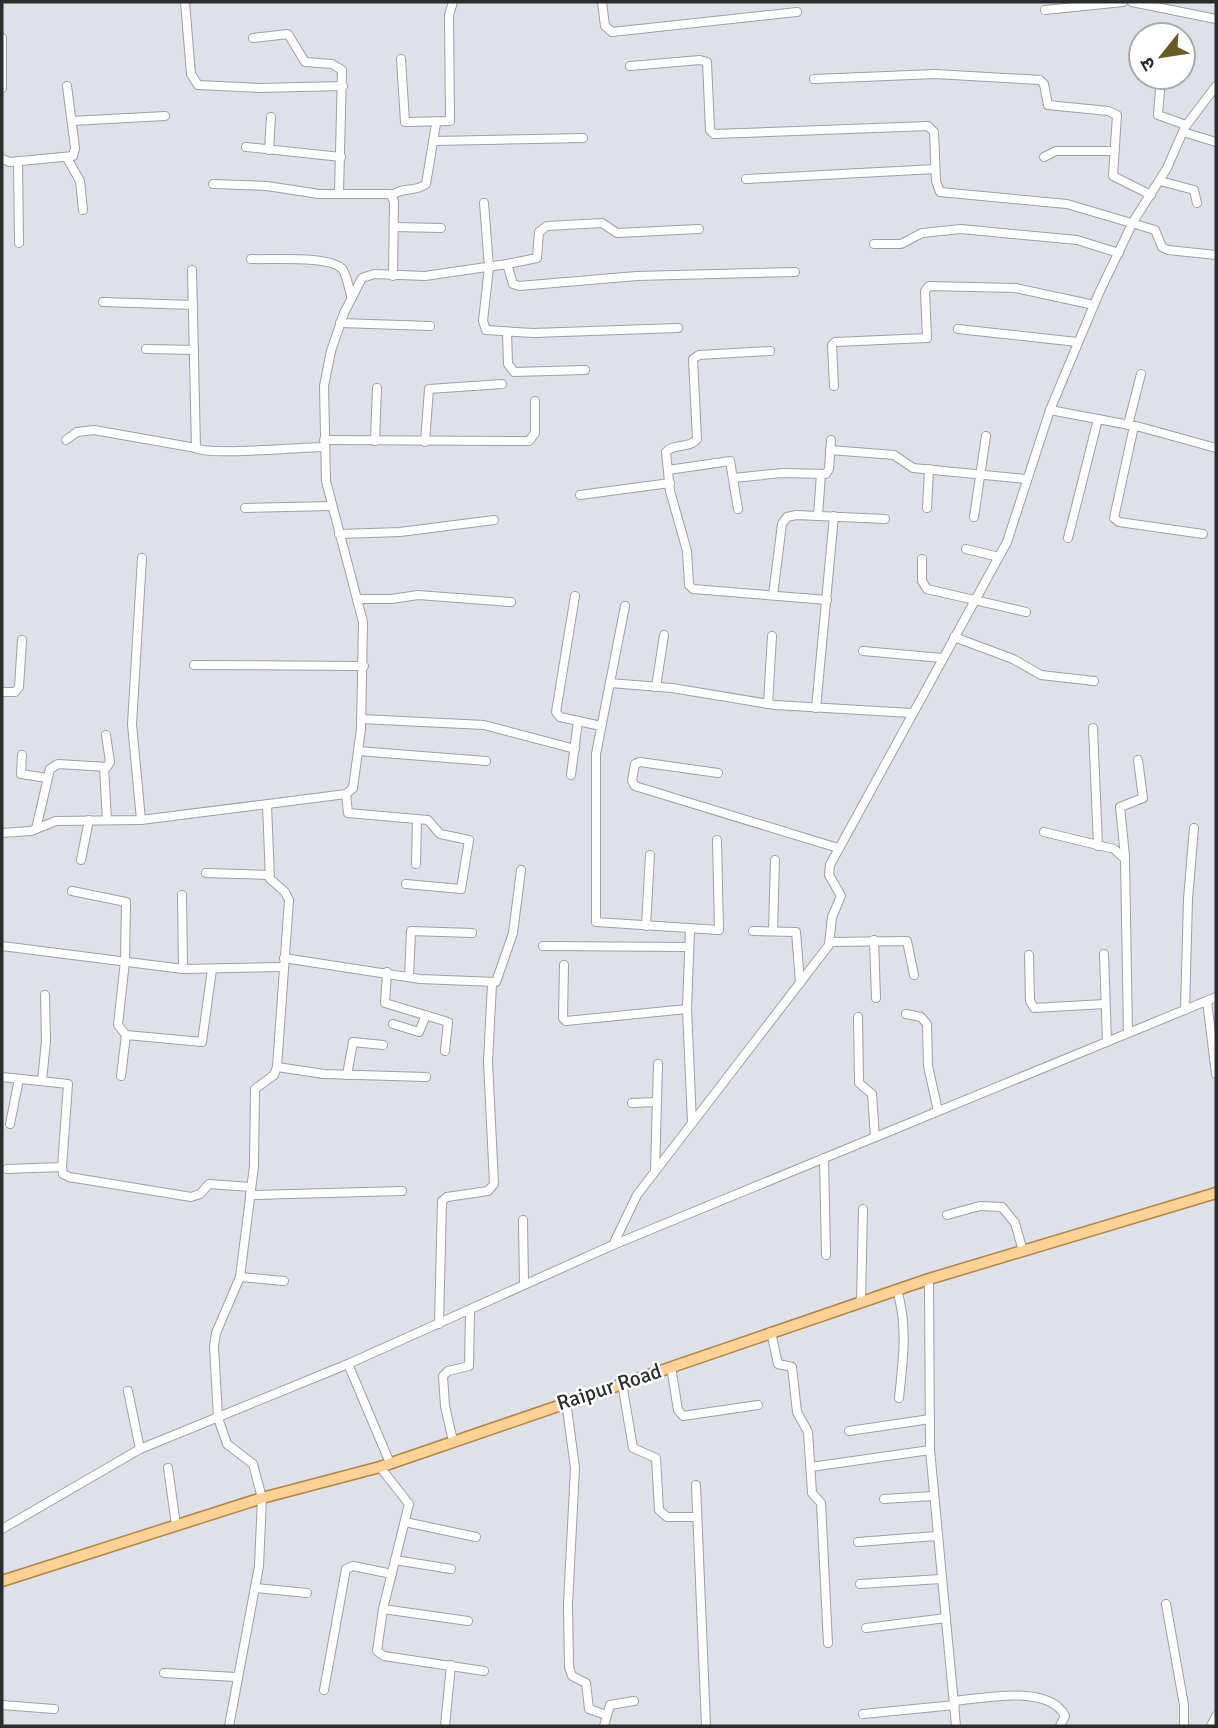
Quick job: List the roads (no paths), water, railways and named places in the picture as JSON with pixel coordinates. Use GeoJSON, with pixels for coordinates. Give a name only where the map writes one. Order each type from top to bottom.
{"type":"FeatureCollection","features":[{"type":"Feature","properties":{"kind":"main road","name":"Raipur Road"},"geometry":{"type":"LineString","coordinates":[[2,1581],[261,1498],[385,1465],[565,1401],[929,1279],[1216,1192]]}},
{"type":"Feature","properties":{"kind":"street"},"geometry":{"type":"LineString","coordinates":[[185,2],[191,74],[198,85],[259,88],[343,86]]}},
{"type":"Feature","properties":{"kind":"street"},"geometry":{"type":"LineString","coordinates":[[401,59],[403,121],[436,124],[448,122],[452,116],[449,15],[453,2]]}},
{"type":"Feature","properties":{"kind":"street"},"geometry":{"type":"LineString","coordinates":[[601,2],[605,26],[612,32],[797,12]]}},
{"type":"Feature","properties":{"kind":"street"},"geometry":{"type":"LineString","coordinates":[[1045,10],[1123,2]]}},
{"type":"Feature","properties":{"kind":"street"},"geometry":{"type":"LineString","coordinates":[[1132,2],[1216,19]]}},
{"type":"Feature","properties":{"kind":"street"},"geometry":{"type":"LineString","coordinates":[[253,38],[288,34],[305,62],[340,67],[343,86],[339,193]]}},
{"type":"Feature","properties":{"kind":"street"},"geometry":{"type":"LineString","coordinates":[[2,38],[2,88]]}},
{"type":"Feature","properties":{"kind":"street"},"geometry":{"type":"LineString","coordinates":[[631,66],[700,60],[706,62],[710,130],[717,135],[928,126],[934,132],[937,187],[944,193],[1067,204],[1133,222],[1157,232],[1161,245],[1168,250],[1216,255]]}},
{"type":"Feature","properties":{"kind":"street"},"geometry":{"type":"LineString","coordinates":[[814,79],[934,74],[1040,80],[1045,87],[1045,100],[1048,105],[1115,113],[1118,120],[1112,151],[1115,178],[1151,195]]}},
{"type":"Feature","properties":{"kind":"street"},"geometry":{"type":"LineString","coordinates":[[2,159],[18,162],[67,158],[75,154],[67,86]]}},
{"type":"Feature","properties":{"kind":"street"},"geometry":{"type":"LineString","coordinates":[[613,1245],[627,1212],[655,1171],[830,942],[832,917],[841,893],[829,875],[829,868],[838,848],[1011,533],[1049,410],[1077,342],[1133,222],[1160,181],[1184,128],[1216,86]]}},
{"type":"Feature","properties":{"kind":"street"},"geometry":{"type":"LineString","coordinates":[[1160,91],[1158,115],[1216,142]]}},
{"type":"Feature","properties":{"kind":"street"},"geometry":{"type":"LineString","coordinates":[[72,121],[165,116]]}},
{"type":"Feature","properties":{"kind":"street"},"geometry":{"type":"LineString","coordinates":[[270,150],[271,117]]}},
{"type":"Feature","properties":{"kind":"street"},"geometry":{"type":"LineString","coordinates":[[213,184],[392,196],[399,191],[417,189],[426,184],[436,124]]}},
{"type":"Feature","properties":{"kind":"street"},"geometry":{"type":"LineString","coordinates":[[433,141],[583,138]]}},
{"type":"Feature","properties":{"kind":"street"},"geometry":{"type":"LineString","coordinates":[[246,147],[341,157]]}},
{"type":"Feature","properties":{"kind":"street"},"geometry":{"type":"LineString","coordinates":[[1044,157],[1056,150],[1112,151]]}},
{"type":"Feature","properties":{"kind":"street"},"geometry":{"type":"LineString","coordinates":[[67,158],[79,177],[83,210]]}},
{"type":"Feature","properties":{"kind":"street"},"geometry":{"type":"LineString","coordinates":[[18,162],[19,243]]}},
{"type":"Feature","properties":{"kind":"street"},"geometry":{"type":"LineString","coordinates":[[746,179],[935,169]]}},
{"type":"Feature","properties":{"kind":"street"},"geometry":{"type":"LineString","coordinates":[[1160,181],[1194,190],[1197,203]]}},
{"type":"Feature","properties":{"kind":"street"},"geometry":{"type":"LineString","coordinates":[[392,196],[393,275]]}},
{"type":"Feature","properties":{"kind":"street"},"geometry":{"type":"LineString","coordinates":[[484,203],[489,267],[484,328],[506,332],[678,328]]}},
{"type":"Feature","properties":{"kind":"street"},"geometry":{"type":"LineString","coordinates":[[2,833],[36,829],[56,821],[141,820],[346,793],[354,785],[358,751],[363,622],[332,506],[324,444],[324,386],[340,323],[362,278],[374,274],[425,276],[537,258],[539,232],[547,226],[602,223],[617,233],[699,229]]}},
{"type":"Feature","properties":{"kind":"street"},"geometry":{"type":"LineString","coordinates":[[394,228],[441,228]]}},
{"type":"Feature","properties":{"kind":"street"},"geometry":{"type":"LineString","coordinates":[[874,244],[901,244],[922,233],[961,229],[1077,240],[1119,253]]}},
{"type":"Feature","properties":{"kind":"street"},"geometry":{"type":"LineString","coordinates":[[251,259],[308,260],[337,265],[343,270],[351,296]]}},
{"type":"Feature","properties":{"kind":"street"},"geometry":{"type":"LineString","coordinates":[[507,264],[512,281],[519,286],[637,276],[794,272]]}},
{"type":"Feature","properties":{"kind":"street"},"geometry":{"type":"LineString","coordinates":[[192,270],[196,448]]}},
{"type":"Feature","properties":{"kind":"street"},"geometry":{"type":"LineString","coordinates":[[834,386],[832,345],[835,342],[927,338],[925,291],[929,286],[1015,288],[1094,305]]}},
{"type":"Feature","properties":{"kind":"street"},"geometry":{"type":"LineString","coordinates":[[103,302],[193,305]]}},
{"type":"Feature","properties":{"kind":"street"},"geometry":{"type":"LineString","coordinates":[[340,323],[430,326]]}},
{"type":"Feature","properties":{"kind":"street"},"geometry":{"type":"LineString","coordinates":[[958,329],[1077,342]]}},
{"type":"Feature","properties":{"kind":"street"},"geometry":{"type":"LineString","coordinates":[[506,332],[507,360],[511,370],[518,373],[584,370]]}},
{"type":"Feature","properties":{"kind":"street"},"geometry":{"type":"LineString","coordinates":[[146,349],[194,351]]}},
{"type":"Feature","properties":{"kind":"street"},"geometry":{"type":"LineString","coordinates":[[770,351],[694,357],[697,439],[694,443],[667,449],[670,483],[687,551],[690,588],[827,600]]}},
{"type":"Feature","properties":{"kind":"street"},"geometry":{"type":"LineString","coordinates":[[1141,374],[1114,518],[1119,522],[1203,534]]}},
{"type":"Feature","properties":{"kind":"street"},"geometry":{"type":"LineString","coordinates":[[425,442],[429,389],[502,384]]}},
{"type":"Feature","properties":{"kind":"street"},"geometry":{"type":"LineString","coordinates":[[375,441],[377,388]]}},
{"type":"Feature","properties":{"kind":"street"},"geometry":{"type":"LineString","coordinates":[[66,440],[77,432],[94,430],[202,451],[375,441],[529,441],[535,433],[535,401]]}},
{"type":"Feature","properties":{"kind":"street"},"geometry":{"type":"LineString","coordinates":[[1049,410],[1131,426],[1216,448]]}},
{"type":"Feature","properties":{"kind":"street"},"geometry":{"type":"LineString","coordinates":[[1068,538],[1098,419]]}},
{"type":"Feature","properties":{"kind":"street"},"geometry":{"type":"LineString","coordinates":[[974,517],[986,436]]}},
{"type":"Feature","properties":{"kind":"street"},"geometry":{"type":"LineString","coordinates":[[734,478],[782,473],[821,474],[828,471],[831,440]]}},
{"type":"Feature","properties":{"kind":"street"},"geometry":{"type":"LineString","coordinates":[[831,450],[894,455],[909,467],[1026,479]]}},
{"type":"Feature","properties":{"kind":"street"},"geometry":{"type":"LineString","coordinates":[[668,470],[728,460],[734,478],[738,509]]}},
{"type":"Feature","properties":{"kind":"street"},"geometry":{"type":"LineString","coordinates":[[927,508],[929,469]]}},
{"type":"Feature","properties":{"kind":"street"},"geometry":{"type":"LineString","coordinates":[[818,516],[821,474]]}},
{"type":"Feature","properties":{"kind":"street"},"geometry":{"type":"LineString","coordinates":[[580,495],[670,483]]}},
{"type":"Feature","properties":{"kind":"street"},"geometry":{"type":"LineString","coordinates":[[245,508],[332,506]]}},
{"type":"Feature","properties":{"kind":"street"},"geometry":{"type":"LineString","coordinates":[[773,595],[784,520],[796,514],[884,519]]}},
{"type":"Feature","properties":{"kind":"street"},"geometry":{"type":"LineString","coordinates":[[816,708],[834,516]]}},
{"type":"Feature","properties":{"kind":"street"},"geometry":{"type":"LineString","coordinates":[[340,534],[400,533],[494,520]]}},
{"type":"Feature","properties":{"kind":"street"},"geometry":{"type":"LineString","coordinates":[[966,549],[999,557]]}},
{"type":"Feature","properties":{"kind":"street"},"geometry":{"type":"LineString","coordinates":[[141,820],[132,724],[142,558]]}},
{"type":"Feature","properties":{"kind":"street"},"geometry":{"type":"LineString","coordinates":[[922,559],[922,582],[927,589],[1026,612]]}},
{"type":"Feature","properties":{"kind":"street"},"geometry":{"type":"LineString","coordinates":[[357,599],[391,599],[418,595],[511,602]]}},
{"type":"Feature","properties":{"kind":"street"},"geometry":{"type":"LineString","coordinates":[[575,596],[556,709],[560,717],[601,726]]}},
{"type":"Feature","properties":{"kind":"street"},"geometry":{"type":"LineString","coordinates":[[625,606],[601,726],[595,780],[595,920],[598,924],[717,931],[721,928],[717,840]]}},
{"type":"Feature","properties":{"kind":"street"},"geometry":{"type":"LineString","coordinates":[[656,687],[664,635]]}},
{"type":"Feature","properties":{"kind":"street"},"geometry":{"type":"LineString","coordinates":[[768,704],[772,636]]}},
{"type":"Feature","properties":{"kind":"street"},"geometry":{"type":"LineString","coordinates":[[954,637],[1013,659],[1041,675],[1094,681]]}},
{"type":"Feature","properties":{"kind":"street"},"geometry":{"type":"LineString","coordinates":[[2,692],[13,692],[19,687],[22,640]]}},
{"type":"Feature","properties":{"kind":"street"},"geometry":{"type":"LineString","coordinates":[[863,651],[942,658]]}},
{"type":"Feature","properties":{"kind":"street"},"geometry":{"type":"LineString","coordinates":[[194,665],[363,666]]}},
{"type":"Feature","properties":{"kind":"street"},"geometry":{"type":"LineString","coordinates":[[610,683],[768,704],[911,713]]}},
{"type":"Feature","properties":{"kind":"street"},"geometry":{"type":"LineString","coordinates":[[361,719],[484,725],[575,749]]}},
{"type":"Feature","properties":{"kind":"street"},"geometry":{"type":"LineString","coordinates":[[571,775],[578,721]]}},
{"type":"Feature","properties":{"kind":"street"},"geometry":{"type":"LineString","coordinates":[[1093,728],[1098,846]]}},
{"type":"Feature","properties":{"kind":"street"},"geometry":{"type":"LineString","coordinates":[[36,829],[51,769],[58,764],[104,767],[110,762],[106,735]]}},
{"type":"Feature","properties":{"kind":"street"},"geometry":{"type":"LineString","coordinates":[[358,751],[486,761]]}},
{"type":"Feature","properties":{"kind":"street"},"geometry":{"type":"LineString","coordinates":[[22,755],[21,774],[47,778]]}},
{"type":"Feature","properties":{"kind":"street"},"geometry":{"type":"LineString","coordinates":[[1128,1034],[1125,859],[1120,807],[1143,798],[1138,760]]}},
{"type":"Feature","properties":{"kind":"street"},"geometry":{"type":"LineString","coordinates":[[718,773],[639,762],[635,764],[632,781],[635,786],[838,848]]}},
{"type":"Feature","properties":{"kind":"street"},"geometry":{"type":"LineString","coordinates":[[104,767],[107,820]]}},
{"type":"Feature","properties":{"kind":"street"},"geometry":{"type":"LineString","coordinates":[[346,793],[348,813],[430,821],[442,835],[468,840],[464,882],[459,889],[406,884]]}},
{"type":"Feature","properties":{"kind":"street"},"geometry":{"type":"LineString","coordinates":[[229,1726],[236,1677],[256,1588],[261,1498],[253,1464],[227,1444],[218,1418],[214,1338],[240,1277],[255,1147],[255,1088],[274,1075],[277,1067],[289,900],[285,892],[272,883],[269,876],[267,805]]}},
{"type":"Feature","properties":{"kind":"street"},"geometry":{"type":"LineString","coordinates":[[81,860],[89,820]]}},
{"type":"Feature","properties":{"kind":"street"},"geometry":{"type":"LineString","coordinates":[[416,864],[417,820]]}},
{"type":"Feature","properties":{"kind":"street"},"geometry":{"type":"LineString","coordinates":[[1185,1010],[1194,828]]}},
{"type":"Feature","properties":{"kind":"street"},"geometry":{"type":"LineString","coordinates":[[1044,832],[1119,851],[1125,859]]}},
{"type":"Feature","properties":{"kind":"street"},"geometry":{"type":"LineString","coordinates":[[646,926],[650,855]]}},
{"type":"Feature","properties":{"kind":"street"},"geometry":{"type":"LineString","coordinates":[[774,930],[775,860]]}},
{"type":"Feature","properties":{"kind":"street"},"geometry":{"type":"LineString","coordinates":[[2,946],[183,969],[284,963],[492,984],[498,980],[508,952],[521,870]]}},
{"type":"Feature","properties":{"kind":"street"},"geometry":{"type":"LineString","coordinates":[[206,873],[269,876]]}},
{"type":"Feature","properties":{"kind":"street"},"geometry":{"type":"LineString","coordinates":[[72,891],[126,902],[125,961],[118,1025],[126,1035],[121,1076]]}},
{"type":"Feature","properties":{"kind":"street"},"geometry":{"type":"LineString","coordinates":[[182,895],[183,969]]}},
{"type":"Feature","properties":{"kind":"street"},"geometry":{"type":"LineString","coordinates":[[690,929],[687,1009],[692,1122]]}},
{"type":"Feature","properties":{"kind":"street"},"geometry":{"type":"LineString","coordinates":[[409,977],[410,931],[472,933]]}},
{"type":"Feature","properties":{"kind":"street"},"geometry":{"type":"LineString","coordinates":[[753,931],[794,931],[797,934],[800,983]]}},
{"type":"Feature","properties":{"kind":"street"},"geometry":{"type":"LineString","coordinates":[[874,940],[876,998]]}},
{"type":"Feature","properties":{"kind":"street"},"geometry":{"type":"LineString","coordinates":[[830,942],[907,941],[914,975]]}},
{"type":"Feature","properties":{"kind":"street"},"geometry":{"type":"LineString","coordinates":[[543,946],[689,947]]}},
{"type":"Feature","properties":{"kind":"street"},"geometry":{"type":"LineString","coordinates":[[1104,954],[1107,1042]]}},
{"type":"Feature","properties":{"kind":"street"},"geometry":{"type":"LineString","coordinates":[[1028,955],[1031,1003],[1034,1008],[1105,1003]]}},
{"type":"Feature","properties":{"kind":"street"},"geometry":{"type":"LineString","coordinates":[[564,965],[564,1020],[687,1009]]}},
{"type":"Feature","properties":{"kind":"street"},"geometry":{"type":"LineString","coordinates":[[126,1035],[202,1042],[212,969]]}},
{"type":"Feature","properties":{"kind":"street"},"geometry":{"type":"LineString","coordinates":[[387,972],[386,1004],[448,1022],[445,1051]]}},
{"type":"Feature","properties":{"kind":"street"},"geometry":{"type":"LineString","coordinates":[[439,1324],[442,1201],[447,1197],[488,1191],[494,1184],[488,1062],[492,984]]}},
{"type":"Feature","properties":{"kind":"street"},"geometry":{"type":"LineString","coordinates":[[42,1081],[47,1027],[46,995]]}},
{"type":"Feature","properties":{"kind":"street"},"geometry":{"type":"LineString","coordinates":[[2,1529],[140,1448],[348,1364],[613,1245],[1212,999],[1216,1074]]}},
{"type":"Feature","properties":{"kind":"street"},"geometry":{"type":"LineString","coordinates":[[906,1014],[921,1017],[927,1024],[928,1066],[938,1111]]}},
{"type":"Feature","properties":{"kind":"street"},"geometry":{"type":"LineString","coordinates":[[393,1024],[419,1032],[426,1015]]}},
{"type":"Feature","properties":{"kind":"street"},"geometry":{"type":"LineString","coordinates":[[858,1017],[859,1083],[872,1094],[875,1137]]}},
{"type":"Feature","properties":{"kind":"street"},"geometry":{"type":"LineString","coordinates":[[348,1075],[353,1042],[383,1045]]}},
{"type":"Feature","properties":{"kind":"street"},"geometry":{"type":"LineString","coordinates":[[655,1171],[658,1064]]}},
{"type":"Feature","properties":{"kind":"street"},"geometry":{"type":"LineString","coordinates":[[277,1067],[348,1075],[426,1077]]}},
{"type":"Feature","properties":{"kind":"street"},"geometry":{"type":"LineString","coordinates":[[2,1077],[64,1082],[70,1088],[62,1167],[64,1174],[69,1177],[191,1197],[200,1194],[209,1184],[250,1191],[402,1191]]}},
{"type":"Feature","properties":{"kind":"street"},"geometry":{"type":"LineString","coordinates":[[10,1124],[19,1079]]}},
{"type":"Feature","properties":{"kind":"street"},"geometry":{"type":"LineString","coordinates":[[632,1103],[656,1102]]}},
{"type":"Feature","properties":{"kind":"street"},"geometry":{"type":"LineString","coordinates":[[824,1158],[826,1255]]}},
{"type":"Feature","properties":{"kind":"street"},"geometry":{"type":"LineString","coordinates":[[7,1169],[62,1167]]}},
{"type":"Feature","properties":{"kind":"street"},"geometry":{"type":"LineString","coordinates":[[947,1215],[980,1206],[1002,1207],[1015,1223],[1023,1251]]}},
{"type":"Feature","properties":{"kind":"street"},"geometry":{"type":"LineString","coordinates":[[861,1302],[863,1209]]}},
{"type":"Feature","properties":{"kind":"street"},"geometry":{"type":"LineString","coordinates":[[523,1220],[524,1283]]}},
{"type":"Feature","properties":{"kind":"street"},"geometry":{"type":"LineString","coordinates":[[240,1277],[284,1281]]}},
{"type":"Feature","properties":{"kind":"street"},"geometry":{"type":"LineString","coordinates":[[929,1279],[930,1450],[956,1726]]}},
{"type":"Feature","properties":{"kind":"street"},"geometry":{"type":"LineString","coordinates":[[897,1290],[905,1315],[900,1398]]}},
{"type":"Feature","properties":{"kind":"street"},"geometry":{"type":"LineString","coordinates":[[453,1441],[445,1406],[443,1376],[447,1371],[469,1366],[470,1311]]}},
{"type":"Feature","properties":{"kind":"street"},"geometry":{"type":"LineString","coordinates":[[771,1332],[777,1363],[792,1367],[797,1412],[808,1432],[812,1493],[821,1503],[828,1643]]}},
{"type":"Feature","properties":{"kind":"street"},"geometry":{"type":"LineString","coordinates":[[348,1364],[385,1465],[408,1500],[383,1609],[377,1648],[381,1655],[484,1671]]}},
{"type":"Feature","properties":{"kind":"street"},"geometry":{"type":"LineString","coordinates":[[671,1367],[678,1410],[683,1416],[758,1405]]}},
{"type":"Feature","properties":{"kind":"street"},"geometry":{"type":"LineString","coordinates":[[622,1383],[633,1448],[656,1458],[659,1510],[667,1517],[696,1517]]}},
{"type":"Feature","properties":{"kind":"street"},"geometry":{"type":"LineString","coordinates":[[128,1391],[140,1448]]}},
{"type":"Feature","properties":{"kind":"street"},"geometry":{"type":"LineString","coordinates":[[565,1401],[575,1468],[568,1604],[569,1667],[572,1676],[586,1681],[589,1709],[606,1715]]}},
{"type":"Feature","properties":{"kind":"street"},"geometry":{"type":"LineString","coordinates":[[849,1432],[930,1419]]}},
{"type":"Feature","properties":{"kind":"street"},"geometry":{"type":"LineString","coordinates":[[811,1468],[930,1450]]}},
{"type":"Feature","properties":{"kind":"street"},"geometry":{"type":"LineString","coordinates":[[168,1468],[176,1525]]}},
{"type":"Feature","properties":{"kind":"street"},"geometry":{"type":"LineString","coordinates":[[696,1485],[706,1726]]}},
{"type":"Feature","properties":{"kind":"street"},"geometry":{"type":"LineString","coordinates":[[884,1499],[933,1496]]}},
{"type":"Feature","properties":{"kind":"street"},"geometry":{"type":"LineString","coordinates":[[405,1522],[476,1537]]}},
{"type":"Feature","properties":{"kind":"street"},"geometry":{"type":"LineString","coordinates":[[858,1542],[936,1536]]}},
{"type":"Feature","properties":{"kind":"street"},"geometry":{"type":"LineString","coordinates":[[395,1560],[451,1569]]}},
{"type":"Feature","properties":{"kind":"street"},"geometry":{"type":"LineString","coordinates":[[324,1690],[346,1569],[353,1566],[391,1574]]}},
{"type":"Feature","properties":{"kind":"street"},"geometry":{"type":"LineString","coordinates":[[860,1584],[941,1579]]}},
{"type":"Feature","properties":{"kind":"street"},"geometry":{"type":"LineString","coordinates":[[256,1588],[307,1593]]}},
{"type":"Feature","properties":{"kind":"street"},"geometry":{"type":"LineString","coordinates":[[1166,1604],[1184,1705],[1184,1726]]}},
{"type":"Feature","properties":{"kind":"street"},"geometry":{"type":"LineString","coordinates":[[383,1609],[468,1621]]}},
{"type":"Feature","properties":{"kind":"street"},"geometry":{"type":"LineString","coordinates":[[866,1628],[946,1618]]}},
{"type":"Feature","properties":{"kind":"street"},"geometry":{"type":"LineString","coordinates":[[445,1726],[451,1665]]}},
{"type":"Feature","properties":{"kind":"street"},"geometry":{"type":"LineString","coordinates":[[164,1673],[236,1677]]}},
{"type":"Feature","properties":{"kind":"street"},"geometry":{"type":"LineString","coordinates":[[863,1714],[1037,1695],[1062,1710],[1065,1716],[1060,1726]]}},
{"type":"Feature","properties":{"kind":"street"},"geometry":{"type":"LineString","coordinates":[[604,1726],[612,1704],[634,1701]]}},
{"type":"Feature","properties":{"kind":"street"},"geometry":{"type":"LineString","coordinates":[[2,1704],[54,1709]]}},
{"type":"Feature","properties":{"kind":"street"},"geometry":{"type":"LineString","coordinates":[[1211,1726],[1216,1716]]}}]}
